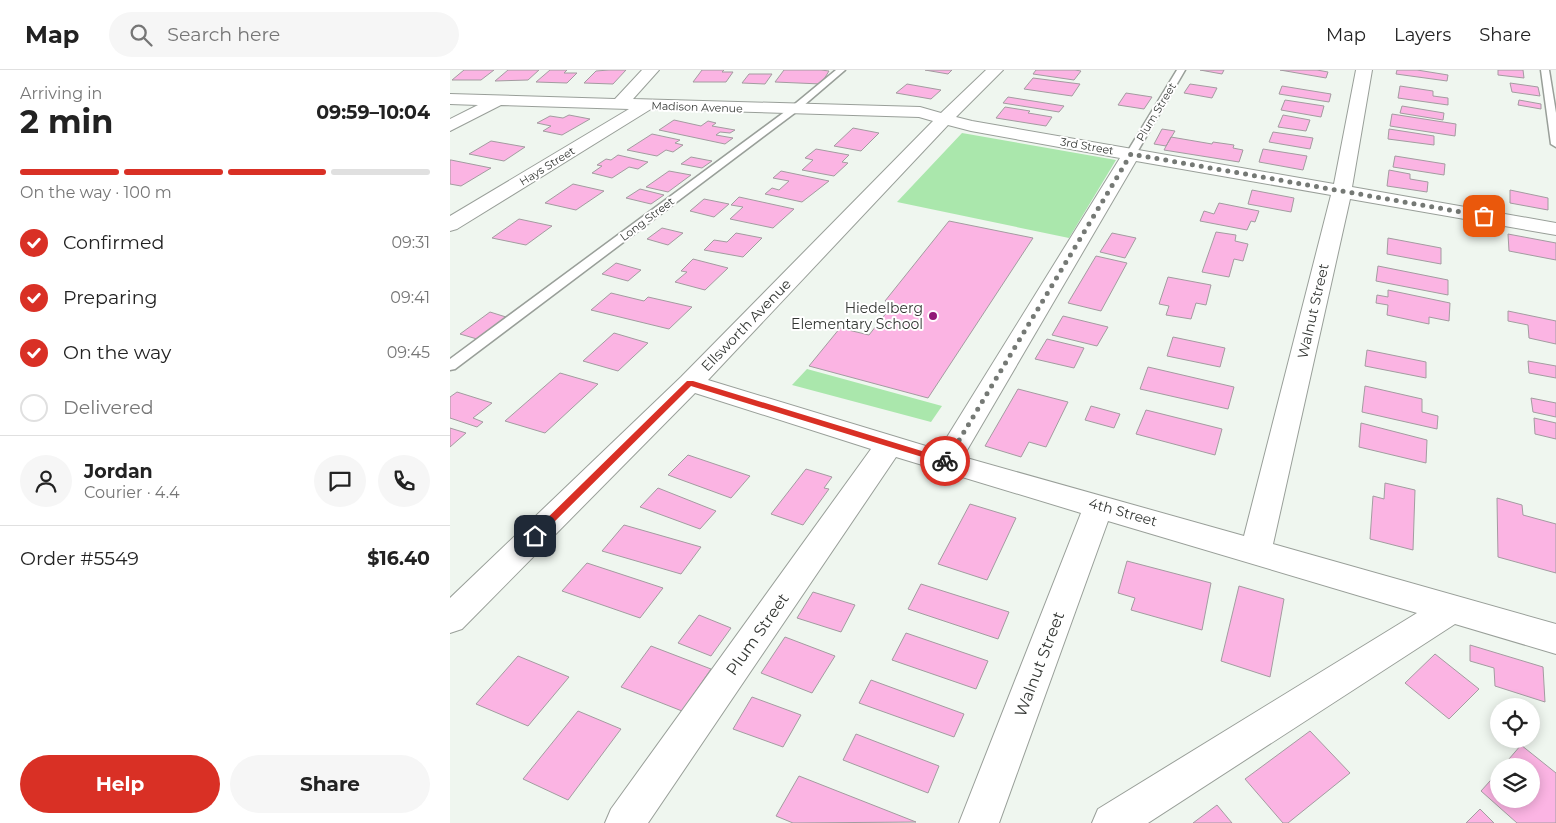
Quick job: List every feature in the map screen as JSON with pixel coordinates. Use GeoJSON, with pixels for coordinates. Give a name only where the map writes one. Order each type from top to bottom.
{"type":"FeatureCollection","features":[{"type":"Feature","properties":{"kind":"street"},"geometry":{"type":"LineString","coordinates":[[620,103],[651,70]]}},
{"type":"Feature","properties":{"kind":"street","name":"Ellsworth Avenue"},"geometry":{"type":"LineString","coordinates":[[450,619],[690,383],[931,134],[944,118],[995,70]]}},
{"type":"Feature","properties":{"kind":"street","name":"Walnut Street"},"geometry":{"type":"LineString","coordinates":[[1256,551],[1342,191],[1364,70]]}},
{"type":"Feature","properties":{"kind":"street","name":"Madison Avenue"},"geometry":{"type":"LineString","coordinates":[[450,99],[620,103],[644,106],[920,112],[944,118]]}},
{"type":"Feature","properties":{"kind":"street"},"geometry":{"type":"LineString","coordinates":[[450,126],[498,101]]}},
{"type":"Feature","properties":{"kind":"street","name":"Hays Street"},"geometry":{"type":"LineString","coordinates":[[450,226],[644,106]]}},
{"type":"Feature","properties":{"kind":"street","name":"3rd Street"},"geometry":{"type":"LineString","coordinates":[[944,118],[971,126],[1556,228]]}},
{"type":"Feature","properties":{"kind":"street","name":"Plum Street"},"geometry":{"type":"LineString","coordinates":[[946,462],[1131,154]]}},
{"type":"Feature","properties":{"kind":"street","name":"4th Street"},"geometry":{"type":"LineString","coordinates":[[690,383],[946,462],[1556,639]]}},
{"type":"Feature","properties":{"kind":"street","name":"Plum Street"},"geometry":{"type":"LineString","coordinates":[[625,823],[889,445]]}},
{"type":"Feature","properties":{"kind":"street","name":"Walnut Street"},"geometry":{"type":"LineString","coordinates":[[979,823],[1099,505]]}},
{"type":"Feature","properties":{"kind":"street"},"geometry":{"type":"LineString","coordinates":[[1112,823],[1451,609]]}},
{"type":"Feature","properties":{"kind":"lane","name":"Long Street"},"geometry":{"type":"LineString","coordinates":[[450,366],[793,110],[841,70]]}},
{"type":"Feature","properties":{"kind":"lane","name":"Plum Street"},"geometry":{"type":"LineString","coordinates":[[1131,154],[1181,70]]}},
{"type":"Feature","properties":{"kind":"lane"},"geometry":{"type":"LineString","coordinates":[[1545,70],[1556,144]]}},
{"type":"Feature","properties":{"kind":"green space"},"geometry":{"type":"Polygon","coordinates":[[[962,133],[1116,160],[1069,238],[897,202],[962,133]]]}},
{"type":"Feature","properties":{"kind":"green space"},"geometry":{"type":"Polygon","coordinates":[[[807,369],[942,406],[931,422],[792,385],[807,369]]]}},
{"type":"Feature","properties":{"kind":"building"},"geometry":{"type":"Polygon","coordinates":[[[464,70],[494,70],[481,80],[452,80],[464,70]]]}},
{"type":"Feature","properties":{"kind":"building"},"geometry":{"type":"Polygon","coordinates":[[[508,70],[539,70],[528,80],[495,81],[508,70]]]}},
{"type":"Feature","properties":{"kind":"building"},"geometry":{"type":"Polygon","coordinates":[[[550,70],[567,70],[564,73],[577,73],[567,83],[536,82],[550,70]]]}},
{"type":"Feature","properties":{"kind":"building"},"geometry":{"type":"Polygon","coordinates":[[[626,70],[613,84],[584,83],[596,71],[626,70]]]}},
{"type":"Feature","properties":{"kind":"building"},"geometry":{"type":"Polygon","coordinates":[[[702,70],[733,72],[726,82],[693,82],[702,70]]]}},
{"type":"Feature","properties":{"kind":"building"},"geometry":{"type":"Polygon","coordinates":[[[784,70],[829,71],[821,84],[775,82],[784,70]]]}},
{"type":"Feature","properties":{"kind":"building"},"geometry":{"type":"Polygon","coordinates":[[[925,70],[952,70],[948,74],[925,70]]]}},
{"type":"Feature","properties":{"kind":"building"},"geometry":{"type":"Polygon","coordinates":[[[1036,70],[1081,71],[1074,80],[1033,74],[1036,70]]]}},
{"type":"Feature","properties":{"kind":"building"},"geometry":{"type":"Polygon","coordinates":[[[1200,70],[1224,70],[1222,74],[1200,70]]]}},
{"type":"Feature","properties":{"kind":"building"},"geometry":{"type":"Polygon","coordinates":[[[1280,70],[1317,70],[1328,72],[1326,78],[1280,70]]]}},
{"type":"Feature","properties":{"kind":"building"},"geometry":{"type":"Polygon","coordinates":[[[1397,70],[1417,70],[1448,75],[1447,81],[1396,74],[1397,70]]]}},
{"type":"Feature","properties":{"kind":"building"},"geometry":{"type":"Polygon","coordinates":[[[1498,70],[1523,70],[1524,78],[1498,75],[1498,70]]]}},
{"type":"Feature","properties":{"kind":"building"},"geometry":{"type":"Polygon","coordinates":[[[749,74],[772,74],[765,84],[742,83],[749,74]]]}},
{"type":"Feature","properties":{"kind":"building"},"geometry":{"type":"Polygon","coordinates":[[[1033,78],[1080,84],[1072,96],[1024,89],[1033,78]]]}},
{"type":"Feature","properties":{"kind":"building"},"geometry":{"type":"Polygon","coordinates":[[[1510,83],[1538,87],[1540,96],[1512,92],[1510,83]]]}},
{"type":"Feature","properties":{"kind":"building"},"geometry":{"type":"Polygon","coordinates":[[[907,84],[941,90],[931,99],[896,93],[907,84]]]}},
{"type":"Feature","properties":{"kind":"building"},"geometry":{"type":"Polygon","coordinates":[[[1190,84],[1217,88],[1212,98],[1184,93],[1190,84]]]}},
{"type":"Feature","properties":{"kind":"building"},"geometry":{"type":"Polygon","coordinates":[[[1282,86],[1331,94],[1329,102],[1279,94],[1282,86]]]}},
{"type":"Feature","properties":{"kind":"building"},"geometry":{"type":"Polygon","coordinates":[[[1400,86],[1433,91],[1433,96],[1448,98],[1448,105],[1398,98],[1400,86]]]}},
{"type":"Feature","properties":{"kind":"building"},"geometry":{"type":"Polygon","coordinates":[[[1126,93],[1152,97],[1144,109],[1118,105],[1126,93]]]}},
{"type":"Feature","properties":{"kind":"building"},"geometry":{"type":"Polygon","coordinates":[[[1008,97],[1064,106],[1059,112],[1003,103],[1008,97]]]}},
{"type":"Feature","properties":{"kind":"building"},"geometry":{"type":"Polygon","coordinates":[[[1285,100],[1324,106],[1321,117],[1281,110],[1285,100]]]}},
{"type":"Feature","properties":{"kind":"building"},"geometry":{"type":"Polygon","coordinates":[[[1519,100],[1541,104],[1541,109],[1518,105],[1519,100]]]}},
{"type":"Feature","properties":{"kind":"building"},"geometry":{"type":"Polygon","coordinates":[[[1402,106],[1444,113],[1443,120],[1400,113],[1402,106]]]}},
{"type":"Feature","properties":{"kind":"building"},"geometry":{"type":"Polygon","coordinates":[[[1005,107],[1052,117],[1046,126],[996,118],[1005,107]]]}},
{"type":"Feature","properties":{"kind":"building"},"geometry":{"type":"Polygon","coordinates":[[[1392,114],[1456,124],[1455,136],[1390,126],[1392,114]]]}},
{"type":"Feature","properties":{"kind":"building"},"geometry":{"type":"Polygon","coordinates":[[[569,115],[590,119],[562,135],[543,131],[551,126],[537,123],[550,116],[563,118],[569,115]]]}},
{"type":"Feature","properties":{"kind":"building"},"geometry":{"type":"Polygon","coordinates":[[[1283,115],[1310,120],[1306,131],[1278,127],[1283,115]]]}},
{"type":"Feature","properties":{"kind":"building"},"geometry":{"type":"Polygon","coordinates":[[[674,120],[701,126],[708,121],[716,123],[712,126],[735,130],[730,133],[720,132],[716,135],[733,138],[725,144],[659,130],[674,120]]]}},
{"type":"Feature","properties":{"kind":"building"},"geometry":{"type":"Polygon","coordinates":[[[853,128],[879,133],[861,151],[834,146],[853,128]]]}},
{"type":"Feature","properties":{"kind":"building"},"geometry":{"type":"Polygon","coordinates":[[[1162,129],[1175,131],[1166,146],[1154,144],[1162,129]]]}},
{"type":"Feature","properties":{"kind":"building"},"geometry":{"type":"Polygon","coordinates":[[[1389,129],[1434,136],[1434,145],[1388,139],[1389,129]]]}},
{"type":"Feature","properties":{"kind":"building"},"geometry":{"type":"Polygon","coordinates":[[[1273,132],[1313,138],[1310,149],[1269,142],[1273,132]]]}},
{"type":"Feature","properties":{"kind":"building"},"geometry":{"type":"Polygon","coordinates":[[[652,134],[680,140],[675,143],[683,145],[673,152],[666,150],[657,156],[627,150],[652,134]]]}},
{"type":"Feature","properties":{"kind":"building"},"geometry":{"type":"Polygon","coordinates":[[[1171,137],[1212,144],[1213,142],[1234,145],[1233,148],[1243,150],[1239,162],[1164,150],[1171,137]]]}},
{"type":"Feature","properties":{"kind":"building"},"geometry":{"type":"Polygon","coordinates":[[[491,141],[525,147],[504,161],[469,154],[491,141]]]}},
{"type":"Feature","properties":{"kind":"building"},"geometry":{"type":"Polygon","coordinates":[[[816,149],[849,155],[842,162],[848,163],[834,176],[802,170],[813,160],[805,158],[816,149]]]}},
{"type":"Feature","properties":{"kind":"building"},"geometry":{"type":"Polygon","coordinates":[[[1263,149],[1307,156],[1303,170],[1259,162],[1263,149]]]}},
{"type":"Feature","properties":{"kind":"building"},"geometry":{"type":"Polygon","coordinates":[[[618,155],[648,162],[638,169],[629,167],[612,178],[592,173],[602,166],[597,165],[606,159],[611,160],[618,155]]]}},
{"type":"Feature","properties":{"kind":"building"},"geometry":{"type":"Polygon","coordinates":[[[1395,156],[1445,164],[1444,175],[1393,167],[1395,156]]]}},
{"type":"Feature","properties":{"kind":"building"},"geometry":{"type":"Polygon","coordinates":[[[691,157],[712,161],[702,168],[681,164],[691,157]]]}},
{"type":"Feature","properties":{"kind":"building"},"geometry":{"type":"Polygon","coordinates":[[[450,160],[491,168],[461,186],[450,184],[450,160]]]}},
{"type":"Feature","properties":{"kind":"building"},"geometry":{"type":"Polygon","coordinates":[[[1389,170],[1410,174],[1410,179],[1428,182],[1427,192],[1387,186],[1389,170]]]}},
{"type":"Feature","properties":{"kind":"building"},"geometry":{"type":"Polygon","coordinates":[[[669,171],[691,175],[668,192],[646,187],[669,171]]]}},
{"type":"Feature","properties":{"kind":"building"},"geometry":{"type":"Polygon","coordinates":[[[781,171],[829,181],[802,202],[765,194],[772,188],[779,190],[789,181],[773,178],[781,171]]]}},
{"type":"Feature","properties":{"kind":"building"},"geometry":{"type":"Polygon","coordinates":[[[573,184],[604,191],[576,210],[545,203],[573,184]]]}},
{"type":"Feature","properties":{"kind":"building"},"geometry":{"type":"Polygon","coordinates":[[[640,189],[664,195],[651,204],[626,198],[640,189]]]}},
{"type":"Feature","properties":{"kind":"building"},"geometry":{"type":"Polygon","coordinates":[[[1252,190],[1294,198],[1291,212],[1248,204],[1252,190]]]}},
{"type":"Feature","properties":{"kind":"building"},"geometry":{"type":"Polygon","coordinates":[[[1510,190],[1548,198],[1548,210],[1510,203],[1510,190]]]}},
{"type":"Feature","properties":{"kind":"building"},"geometry":{"type":"Polygon","coordinates":[[[739,197],[794,209],[773,228],[730,219],[743,207],[731,205],[739,197]]]}},
{"type":"Feature","properties":{"kind":"building"},"geometry":{"type":"Polygon","coordinates":[[[704,199],[729,204],[714,217],[690,211],[704,199]]]}},
{"type":"Feature","properties":{"kind":"building"},"geometry":{"type":"Polygon","coordinates":[[[1219,203],[1259,211],[1255,222],[1251,221],[1247,230],[1200,221],[1204,211],[1214,214],[1219,203]]]}},
{"type":"Feature","properties":{"kind":"building"},"geometry":{"type":"Polygon","coordinates":[[[519,219],[552,226],[526,245],[492,238],[519,219]]]}},
{"type":"Feature","properties":{"kind":"building","name":"Hiedelberg Elementary School"},"geometry":{"type":"Polygon","coordinates":[[[949,221],[1033,238],[928,398],[809,366],[840,328],[869,335],[894,303],[885,301],[949,221]]]}},
{"type":"Feature","properties":{"kind":"building"},"geometry":{"type":"Polygon","coordinates":[[[662,228],[683,233],[668,245],[647,239],[662,228]]]}},
{"type":"Feature","properties":{"kind":"building"},"geometry":{"type":"Polygon","coordinates":[[[1216,232],[1236,235],[1235,241],[1248,244],[1243,261],[1234,259],[1229,277],[1202,272],[1216,232]]]}},
{"type":"Feature","properties":{"kind":"building"},"geometry":{"type":"Polygon","coordinates":[[[736,233],[762,238],[743,257],[704,250],[714,240],[727,242],[736,233]]]}},
{"type":"Feature","properties":{"kind":"building"},"geometry":{"type":"Polygon","coordinates":[[[1112,233],[1136,238],[1125,258],[1100,252],[1112,233]]]}},
{"type":"Feature","properties":{"kind":"building"},"geometry":{"type":"Polygon","coordinates":[[[1508,234],[1556,243],[1556,260],[1509,251],[1508,234]]]}},
{"type":"Feature","properties":{"kind":"building"},"geometry":{"type":"Polygon","coordinates":[[[1388,238],[1441,248],[1441,264],[1387,254],[1388,238]]]}},
{"type":"Feature","properties":{"kind":"building"},"geometry":{"type":"Polygon","coordinates":[[[1096,256],[1127,263],[1101,311],[1068,303],[1096,256]]]}},
{"type":"Feature","properties":{"kind":"building"},"geometry":{"type":"Polygon","coordinates":[[[693,259],[728,268],[705,290],[675,282],[687,272],[681,271],[693,259]]]}},
{"type":"Feature","properties":{"kind":"building"},"geometry":{"type":"Polygon","coordinates":[[[616,263],[641,270],[628,281],[602,274],[616,263]]]}},
{"type":"Feature","properties":{"kind":"building"},"geometry":{"type":"Polygon","coordinates":[[[1378,266],[1448,280],[1448,295],[1376,281],[1378,266]]]}},
{"type":"Feature","properties":{"kind":"building"},"geometry":{"type":"Polygon","coordinates":[[[1168,277],[1211,285],[1206,305],[1196,303],[1191,319],[1166,315],[1169,306],[1159,304],[1168,277]]]}},
{"type":"Feature","properties":{"kind":"building"},"geometry":{"type":"Polygon","coordinates":[[[1388,290],[1450,303],[1449,321],[1429,317],[1429,324],[1387,315],[1388,305],[1376,303],[1377,295],[1388,297],[1388,290]]]}},
{"type":"Feature","properties":{"kind":"building"},"geometry":{"type":"Polygon","coordinates":[[[611,293],[644,301],[648,297],[692,307],[669,329],[591,310],[611,293]]]}},
{"type":"Feature","properties":{"kind":"building"},"geometry":{"type":"Polygon","coordinates":[[[1508,311],[1556,321],[1556,344],[1529,338],[1528,325],[1508,321],[1508,311]]]}},
{"type":"Feature","properties":{"kind":"building"},"geometry":{"type":"Polygon","coordinates":[[[490,312],[506,317],[477,339],[460,334],[490,312]]]}},
{"type":"Feature","properties":{"kind":"building"},"geometry":{"type":"Polygon","coordinates":[[[1063,316],[1108,327],[1097,346],[1052,335],[1063,316]]]}},
{"type":"Feature","properties":{"kind":"building"},"geometry":{"type":"Polygon","coordinates":[[[614,333],[648,343],[618,371],[583,361],[614,333]]]}},
{"type":"Feature","properties":{"kind":"building"},"geometry":{"type":"Polygon","coordinates":[[[1173,337],[1225,348],[1220,367],[1167,356],[1173,337]]]}},
{"type":"Feature","properties":{"kind":"building"},"geometry":{"type":"Polygon","coordinates":[[[1047,339],[1084,348],[1074,368],[1035,359],[1047,339]]]}},
{"type":"Feature","properties":{"kind":"building"},"geometry":{"type":"Polygon","coordinates":[[[1367,350],[1426,362],[1426,378],[1365,366],[1367,350]]]}},
{"type":"Feature","properties":{"kind":"building"},"geometry":{"type":"Polygon","coordinates":[[[1528,361],[1556,366],[1556,378],[1529,373],[1528,361]]]}},
{"type":"Feature","properties":{"kind":"building"},"geometry":{"type":"Polygon","coordinates":[[[1148,367],[1234,387],[1228,409],[1140,389],[1148,367]]]}},
{"type":"Feature","properties":{"kind":"building"},"geometry":{"type":"Polygon","coordinates":[[[560,373],[598,384],[545,433],[505,421],[560,373]]]}},
{"type":"Feature","properties":{"kind":"building"},"geometry":{"type":"Polygon","coordinates":[[[1365,386],[1422,399],[1422,412],[1438,416],[1437,429],[1362,412],[1365,386]]]}},
{"type":"Feature","properties":{"kind":"building"},"geometry":{"type":"Polygon","coordinates":[[[1018,389],[1068,402],[1046,447],[1029,442],[1021,457],[985,446],[1018,389]]]}},
{"type":"Feature","properties":{"kind":"building"},"geometry":{"type":"Polygon","coordinates":[[[457,392],[492,403],[473,418],[483,422],[477,427],[450,418],[450,397],[457,392]]]}},
{"type":"Feature","properties":{"kind":"building"},"geometry":{"type":"Polygon","coordinates":[[[1531,398],[1556,403],[1556,417],[1533,412],[1531,398]]]}},
{"type":"Feature","properties":{"kind":"building"},"geometry":{"type":"Polygon","coordinates":[[[1091,406],[1120,414],[1114,428],[1085,420],[1091,406]]]}},
{"type":"Feature","properties":{"kind":"building"},"geometry":{"type":"Polygon","coordinates":[[[1146,410],[1222,429],[1215,455],[1136,434],[1146,410]]]}},
{"type":"Feature","properties":{"kind":"building"},"geometry":{"type":"Polygon","coordinates":[[[1534,418],[1556,423],[1556,439],[1535,434],[1534,418]]]}},
{"type":"Feature","properties":{"kind":"building"},"geometry":{"type":"Polygon","coordinates":[[[1361,423],[1427,440],[1426,463],[1359,447],[1361,423]]]}},
{"type":"Feature","properties":{"kind":"building"},"geometry":{"type":"Polygon","coordinates":[[[450,428],[466,433],[450,447],[450,428]]]}},
{"type":"Feature","properties":{"kind":"building"},"geometry":{"type":"Polygon","coordinates":[[[688,455],[750,476],[731,498],[668,475],[688,455]]]}},
{"type":"Feature","properties":{"kind":"building"},"geometry":{"type":"Polygon","coordinates":[[[806,469],[832,477],[824,488],[829,489],[803,525],[771,514],[806,469]]]}},
{"type":"Feature","properties":{"kind":"building"},"geometry":{"type":"Polygon","coordinates":[[[1385,483],[1415,490],[1413,550],[1370,539],[1373,496],[1384,499],[1385,483]]]}},
{"type":"Feature","properties":{"kind":"building"},"geometry":{"type":"Polygon","coordinates":[[[658,488],[716,511],[700,529],[640,507],[658,488]]]}},
{"type":"Feature","properties":{"kind":"building"},"geometry":{"type":"Polygon","coordinates":[[[1497,498],[1522,505],[1523,515],[1556,524],[1556,573],[1498,557],[1497,498]]]}},
{"type":"Feature","properties":{"kind":"building"},"geometry":{"type":"Polygon","coordinates":[[[970,504],[1016,518],[987,580],[938,564],[970,504]]]}},
{"type":"Feature","properties":{"kind":"building"},"geometry":{"type":"Polygon","coordinates":[[[624,525],[701,547],[681,574],[602,551],[624,525]]]}},
{"type":"Feature","properties":{"kind":"building"},"geometry":{"type":"Polygon","coordinates":[[[1127,561],[1211,583],[1202,630],[1131,610],[1135,598],[1118,593],[1127,561]]]}},
{"type":"Feature","properties":{"kind":"building"},"geometry":{"type":"Polygon","coordinates":[[[587,563],[663,588],[640,618],[562,591],[587,563]]]}},
{"type":"Feature","properties":{"kind":"building"},"geometry":{"type":"Polygon","coordinates":[[[921,584],[1009,612],[998,639],[908,609],[921,584]]]}},
{"type":"Feature","properties":{"kind":"building"},"geometry":{"type":"Polygon","coordinates":[[[1239,586],[1284,599],[1270,677],[1221,661],[1239,586]]]}},
{"type":"Feature","properties":{"kind":"building"},"geometry":{"type":"Polygon","coordinates":[[[813,592],[855,605],[841,632],[797,618],[813,592]]]}},
{"type":"Feature","properties":{"kind":"building"},"geometry":{"type":"Polygon","coordinates":[[[699,615],[731,628],[711,656],[678,643],[699,615]]]}},
{"type":"Feature","properties":{"kind":"building"},"geometry":{"type":"Polygon","coordinates":[[[906,633],[988,661],[976,689],[892,660],[906,633]]]}},
{"type":"Feature","properties":{"kind":"building"},"geometry":{"type":"Polygon","coordinates":[[[785,637],[835,656],[812,693],[761,673],[785,637]]]}},
{"type":"Feature","properties":{"kind":"building"},"geometry":{"type":"Polygon","coordinates":[[[1470,645],[1543,667],[1545,702],[1540,700],[1540,698],[1532,698],[1495,686],[1494,668],[1470,661],[1470,645]]]}},
{"type":"Feature","properties":{"kind":"building"},"geometry":{"type":"Polygon","coordinates":[[[651,646],[711,669],[682,711],[621,687],[651,646]]]}},
{"type":"Feature","properties":{"kind":"building"},"geometry":{"type":"Polygon","coordinates":[[[1435,654],[1479,689],[1449,719],[1405,683],[1435,654]]]}},
{"type":"Feature","properties":{"kind":"building"},"geometry":{"type":"Polygon","coordinates":[[[518,656],[569,677],[528,726],[476,704],[518,656]]]}},
{"type":"Feature","properties":{"kind":"building"},"geometry":{"type":"Polygon","coordinates":[[[871,680],[964,714],[954,737],[859,703],[871,680]]]}},
{"type":"Feature","properties":{"kind":"building"},"geometry":{"type":"Polygon","coordinates":[[[752,697],[801,715],[783,747],[733,729],[752,697]]]}},
{"type":"Feature","properties":{"kind":"building"},"geometry":{"type":"Polygon","coordinates":[[[578,711],[621,729],[568,800],[523,779],[578,711]]]}},
{"type":"Feature","properties":{"kind":"building"},"geometry":{"type":"Polygon","coordinates":[[[1310,731],[1350,773],[1288,823],[1283,823],[1245,779],[1310,731]]]}},
{"type":"Feature","properties":{"kind":"building"},"geometry":{"type":"Polygon","coordinates":[[[856,734],[939,766],[928,793],[843,760],[856,734]]]}},
{"type":"Feature","properties":{"kind":"building"},"geometry":{"type":"Polygon","coordinates":[[[1518,748],[1525,748],[1537,758],[1510,758],[1518,748]]]}},
{"type":"Feature","properties":{"kind":"building"},"geometry":{"type":"Polygon","coordinates":[[[1540,760],[1556,773],[1556,823],[1517,823],[1500,808],[1540,808],[1540,760]]]}},
{"type":"Feature","properties":{"kind":"building"},"geometry":{"type":"Polygon","coordinates":[[[799,776],[916,822],[793,823],[776,816],[799,776]]]}},
{"type":"Feature","properties":{"kind":"building"},"geometry":{"type":"Polygon","coordinates":[[[1490,781],[1490,799],[1481,791],[1490,781]]]}},
{"type":"Feature","properties":{"kind":"building"},"geometry":{"type":"Polygon","coordinates":[[[1217,805],[1232,823],[1193,823],[1217,805]]]}},
{"type":"Feature","properties":{"kind":"building"},"geometry":{"type":"Polygon","coordinates":[[[1480,809],[1494,823],[1466,823],[1480,809]]]}},
{"type":"Feature","properties":{"kind":"way so far"},"geometry":{"type":"LineString","coordinates":[[945,461],[1131,154],[1484,216]]}},
{"type":"Feature","properties":{"kind":"place","name":"Hiedelberg Elementary School"},"geometry":{"type":"Point","coordinates":[933,316]}},
{"type":"Feature","properties":{"kind":"route"},"geometry":{"type":"LineString","coordinates":[[535,536],[690,383],[945,461]]}}]}
